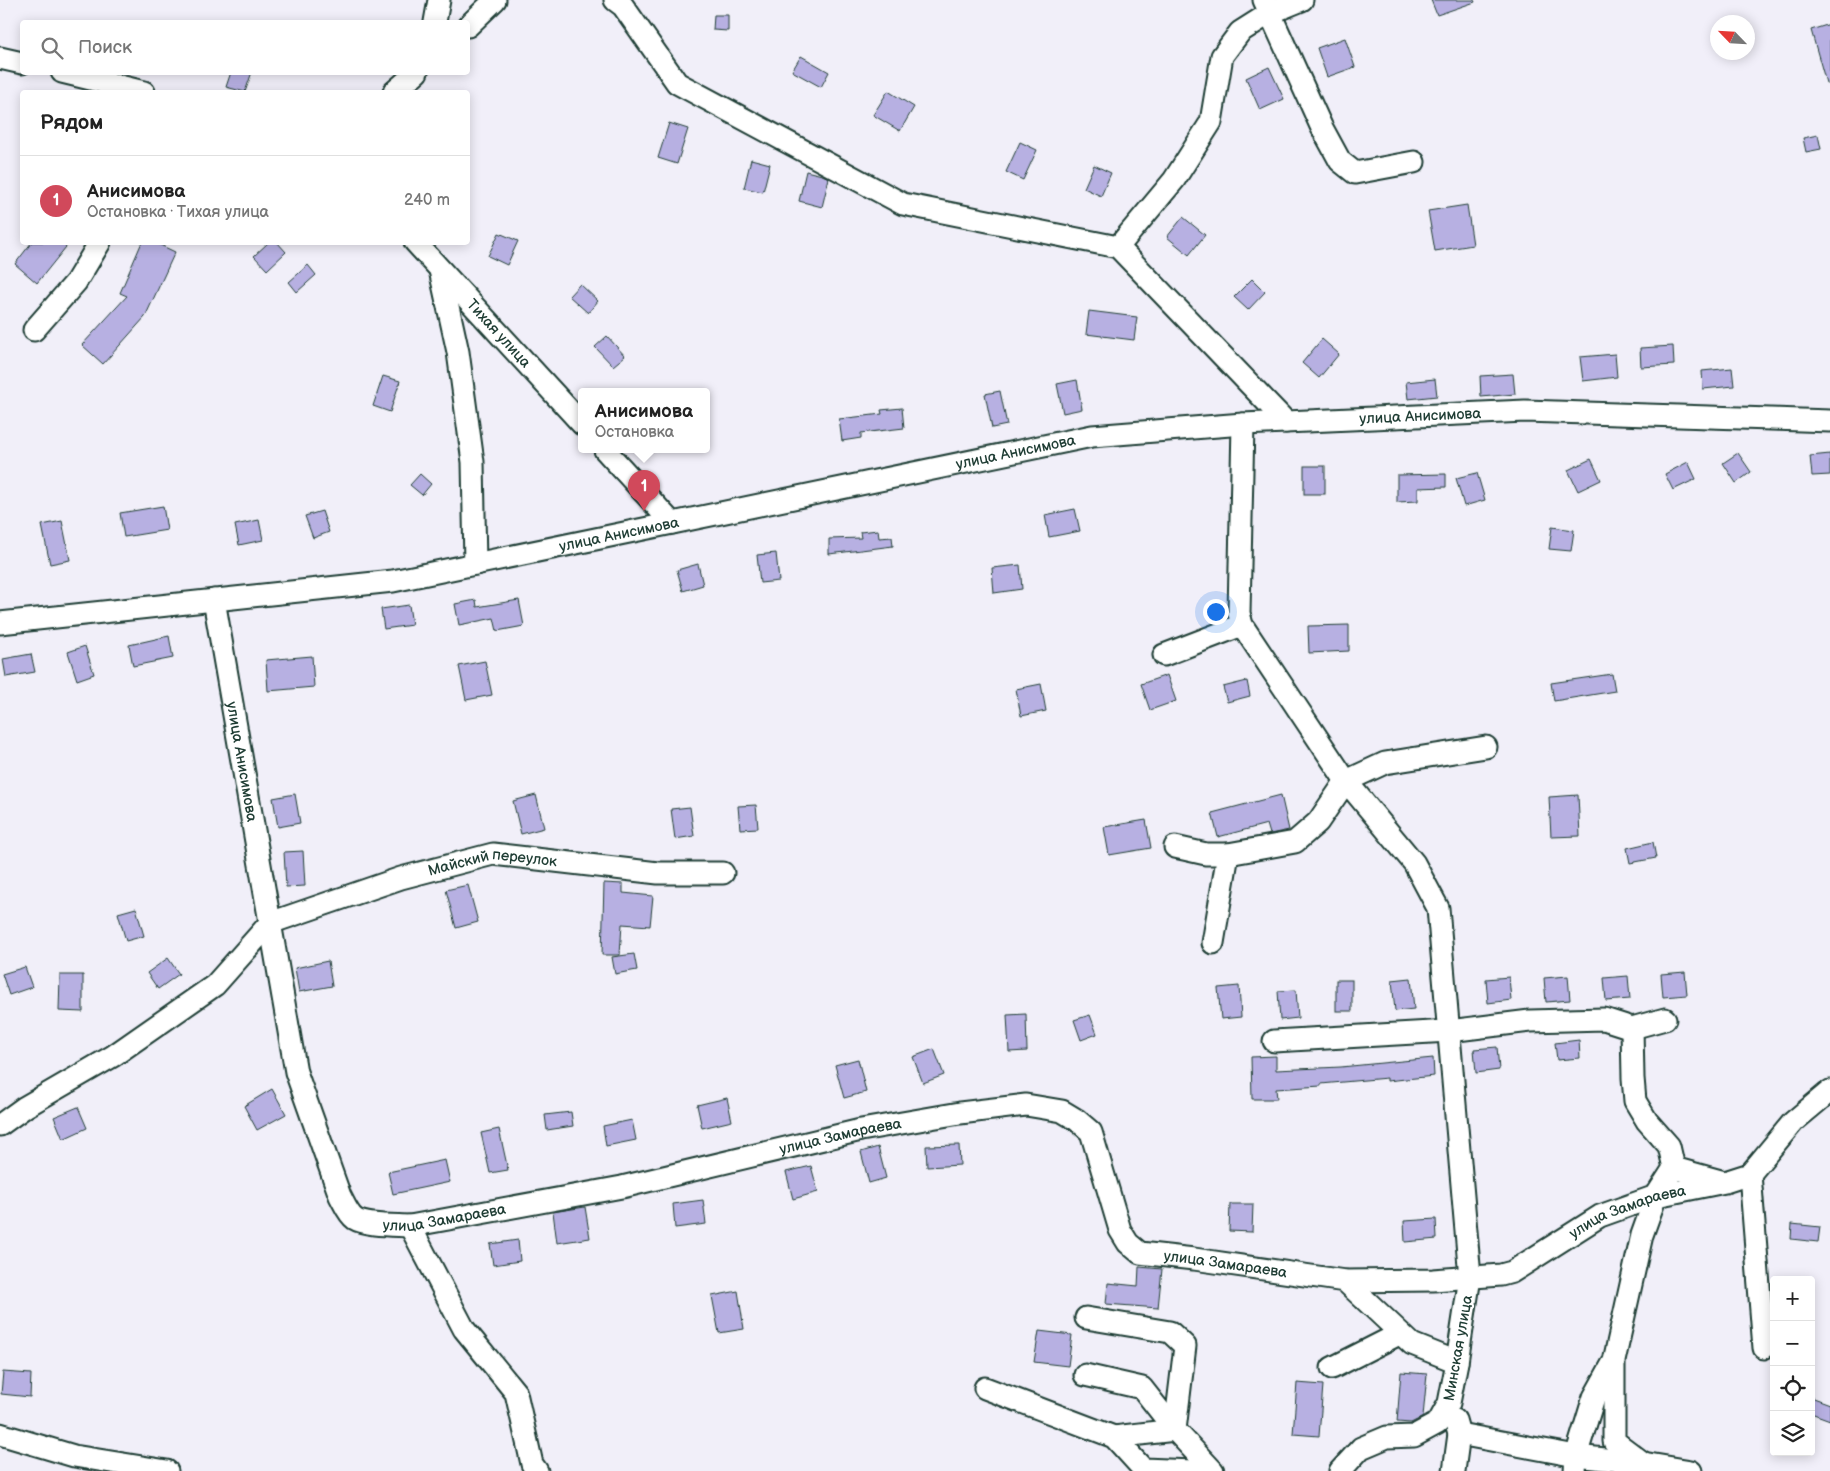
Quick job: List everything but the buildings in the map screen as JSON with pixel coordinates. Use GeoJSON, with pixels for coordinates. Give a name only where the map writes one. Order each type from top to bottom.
{"type":"FeatureCollection","features":[{"type":"Feature","properties":{"kind":"street"},"geometry":{"type":"LineString","coordinates":[[435,20],[438,0]]}},
{"type":"Feature","properties":{"kind":"street"},"geometry":{"type":"LineString","coordinates":[[470,24],[495,0]]}},
{"type":"Feature","properties":{"kind":"street"},"geometry":{"type":"LineString","coordinates":[[615,0],[623,6],[677,82],[903,204],[1118,247],[1286,422]]}},
{"type":"Feature","properties":{"kind":"street"},"geometry":{"type":"LineString","coordinates":[[1118,247],[1174,180],[1212,122],[1222,56],[1240,32],[1267,7],[1302,0]]}},
{"type":"Feature","properties":{"kind":"street"},"geometry":{"type":"LineString","coordinates":[[1267,7],[1321,126],[1340,162],[1355,173],[1414,162]]}},
{"type":"Feature","properties":{"kind":"street"},"geometry":{"type":"LineString","coordinates":[[0,58],[20,63]]}},
{"type":"Feature","properties":{"kind":"street"},"geometry":{"type":"LineString","coordinates":[[73,75],[130,90]]}},
{"type":"Feature","properties":{"kind":"street"},"geometry":{"type":"LineString","coordinates":[[396,90],[413,75]]}},
{"type":"Feature","properties":{"kind":"street"},"geometry":{"type":"LineString","coordinates":[[34,330],[76,282],[98,245]]}},
{"type":"Feature","properties":{"kind":"street","name":"Тихая улица"},"geometry":{"type":"LineString","coordinates":[[418,245],[578,420]]}},
{"type":"Feature","properties":{"kind":"street"},"geometry":{"type":"LineString","coordinates":[[440,270],[458,352],[473,462],[475,564]]}},
{"type":"Feature","properties":{"kind":"street","name":"улица Анисимова"},"geometry":{"type":"LineString","coordinates":[[0,623],[393,581],[1092,436],[1242,424],[1525,411],[1830,421]]}},
{"type":"Feature","properties":{"kind":"street"},"geometry":{"type":"LineString","coordinates":[[1164,655],[1242,625],[1239,613],[1242,424]]}},
{"type":"Feature","properties":{"kind":"street"},"geometry":{"type":"LineString","coordinates":[[608,453],[672,523]]}},
{"type":"Feature","properties":{"kind":"street","name":"улица Анисимова"},"geometry":{"type":"LineString","coordinates":[[214,600],[270,923]]}},
{"type":"Feature","properties":{"kind":"street","name":"Минская улица"},"geometry":{"type":"LineString","coordinates":[[1242,625],[1346,781],[1414,863],[1438,908],[1470,1277],[1457,1362],[1449,1403],[1438,1423],[1414,1436],[1387,1438],[1362,1448],[1340,1471]]}},
{"type":"Feature","properties":{"kind":"street"},"geometry":{"type":"LineString","coordinates":[[1175,847],[1206,854],[1228,854],[1295,842],[1318,822],[1346,781],[1385,763],[1486,747]]}},
{"type":"Feature","properties":{"kind":"street","name":"Майский переулок"},"geometry":{"type":"LineString","coordinates":[[270,923],[401,878],[494,854],[649,872],[723,873]]}},
{"type":"Feature","properties":{"kind":"street"},"geometry":{"type":"LineString","coordinates":[[1213,943],[1228,854]]}},
{"type":"Feature","properties":{"kind":"street"},"geometry":{"type":"LineString","coordinates":[[0,1125],[25,1107],[113,1056],[215,985],[270,923]]}},
{"type":"Feature","properties":{"kind":"street","name":"улица Замараева"},"geometry":{"type":"LineString","coordinates":[[270,923],[296,1072],[340,1196],[346,1208],[356,1219],[380,1225],[410,1226],[622,1188],[861,1130],[960,1113],[1026,1105],[1062,1111],[1077,1120],[1091,1132],[1120,1230],[1128,1243],[1140,1253],[1345,1281],[1424,1281],[1501,1275],[1512,1272],[1600,1216],[1656,1196],[1725,1182],[1750,1174]]}},
{"type":"Feature","properties":{"kind":"street"},"geometry":{"type":"LineString","coordinates":[[1274,1042],[1449,1031],[1530,1022],[1604,1019],[1632,1028],[1665,1019]]}},
{"type":"Feature","properties":{"kind":"street"},"geometry":{"type":"LineString","coordinates":[[1632,1028],[1635,1101],[1647,1120],[1668,1146],[1674,1168],[1656,1196],[1642,1235],[1614,1361],[1614,1441],[1643,1462]]}},
{"type":"Feature","properties":{"kind":"street"},"geometry":{"type":"LineString","coordinates":[[1764,1348],[1750,1174],[1793,1122],[1830,1091]]}},
{"type":"Feature","properties":{"kind":"street"},"geometry":{"type":"LineString","coordinates":[[1674,1168],[1725,1182]]}},
{"type":"Feature","properties":{"kind":"street"},"geometry":{"type":"LineString","coordinates":[[410,1226],[464,1329],[516,1393],[532,1464],[537,1471]]}},
{"type":"Feature","properties":{"kind":"street"},"geometry":{"type":"LineString","coordinates":[[1345,1281],[1399,1334],[1412,1344],[1457,1362]]}},
{"type":"Feature","properties":{"kind":"street"},"geometry":{"type":"LineString","coordinates":[[1086,1318],[1170,1332],[1185,1346],[1175,1430]]}},
{"type":"Feature","properties":{"kind":"street"},"geometry":{"type":"LineString","coordinates":[[1332,1368],[1399,1334]]}},
{"type":"Feature","properties":{"kind":"street"},"geometry":{"type":"LineString","coordinates":[[1575,1463],[1594,1397],[1614,1361]]}},
{"type":"Feature","properties":{"kind":"street"},"geometry":{"type":"LineString","coordinates":[[1085,1374],[1142,1388],[1175,1430],[1213,1471]]}},
{"type":"Feature","properties":{"kind":"street"},"geometry":{"type":"LineString","coordinates":[[985,1388],[1114,1437],[1143,1468],[1194,1471]]}},
{"type":"Feature","properties":{"kind":"street"},"geometry":{"type":"LineString","coordinates":[[1449,1403],[1459,1434],[1454,1471]]}},
{"type":"Feature","properties":{"kind":"street"},"geometry":{"type":"LineString","coordinates":[[1114,1437],[1175,1430]]}},
{"type":"Feature","properties":{"kind":"street"},"geometry":{"type":"LineString","coordinates":[[0,1434],[74,1456],[167,1471]]}},
{"type":"Feature","properties":{"kind":"street"},"geometry":{"type":"LineString","coordinates":[[1459,1434],[1575,1463],[1643,1462],[1691,1471]]}},
{"type":"Feature","properties":{"kind":"street"},"geometry":{"type":"LineString","coordinates":[[1333,1471],[1340,1471]]}},
{"type":"Feature","properties":{"kind":"place","name":"Анисимова"},"geometry":{"type":"Point","coordinates":[644,511]}}]}
